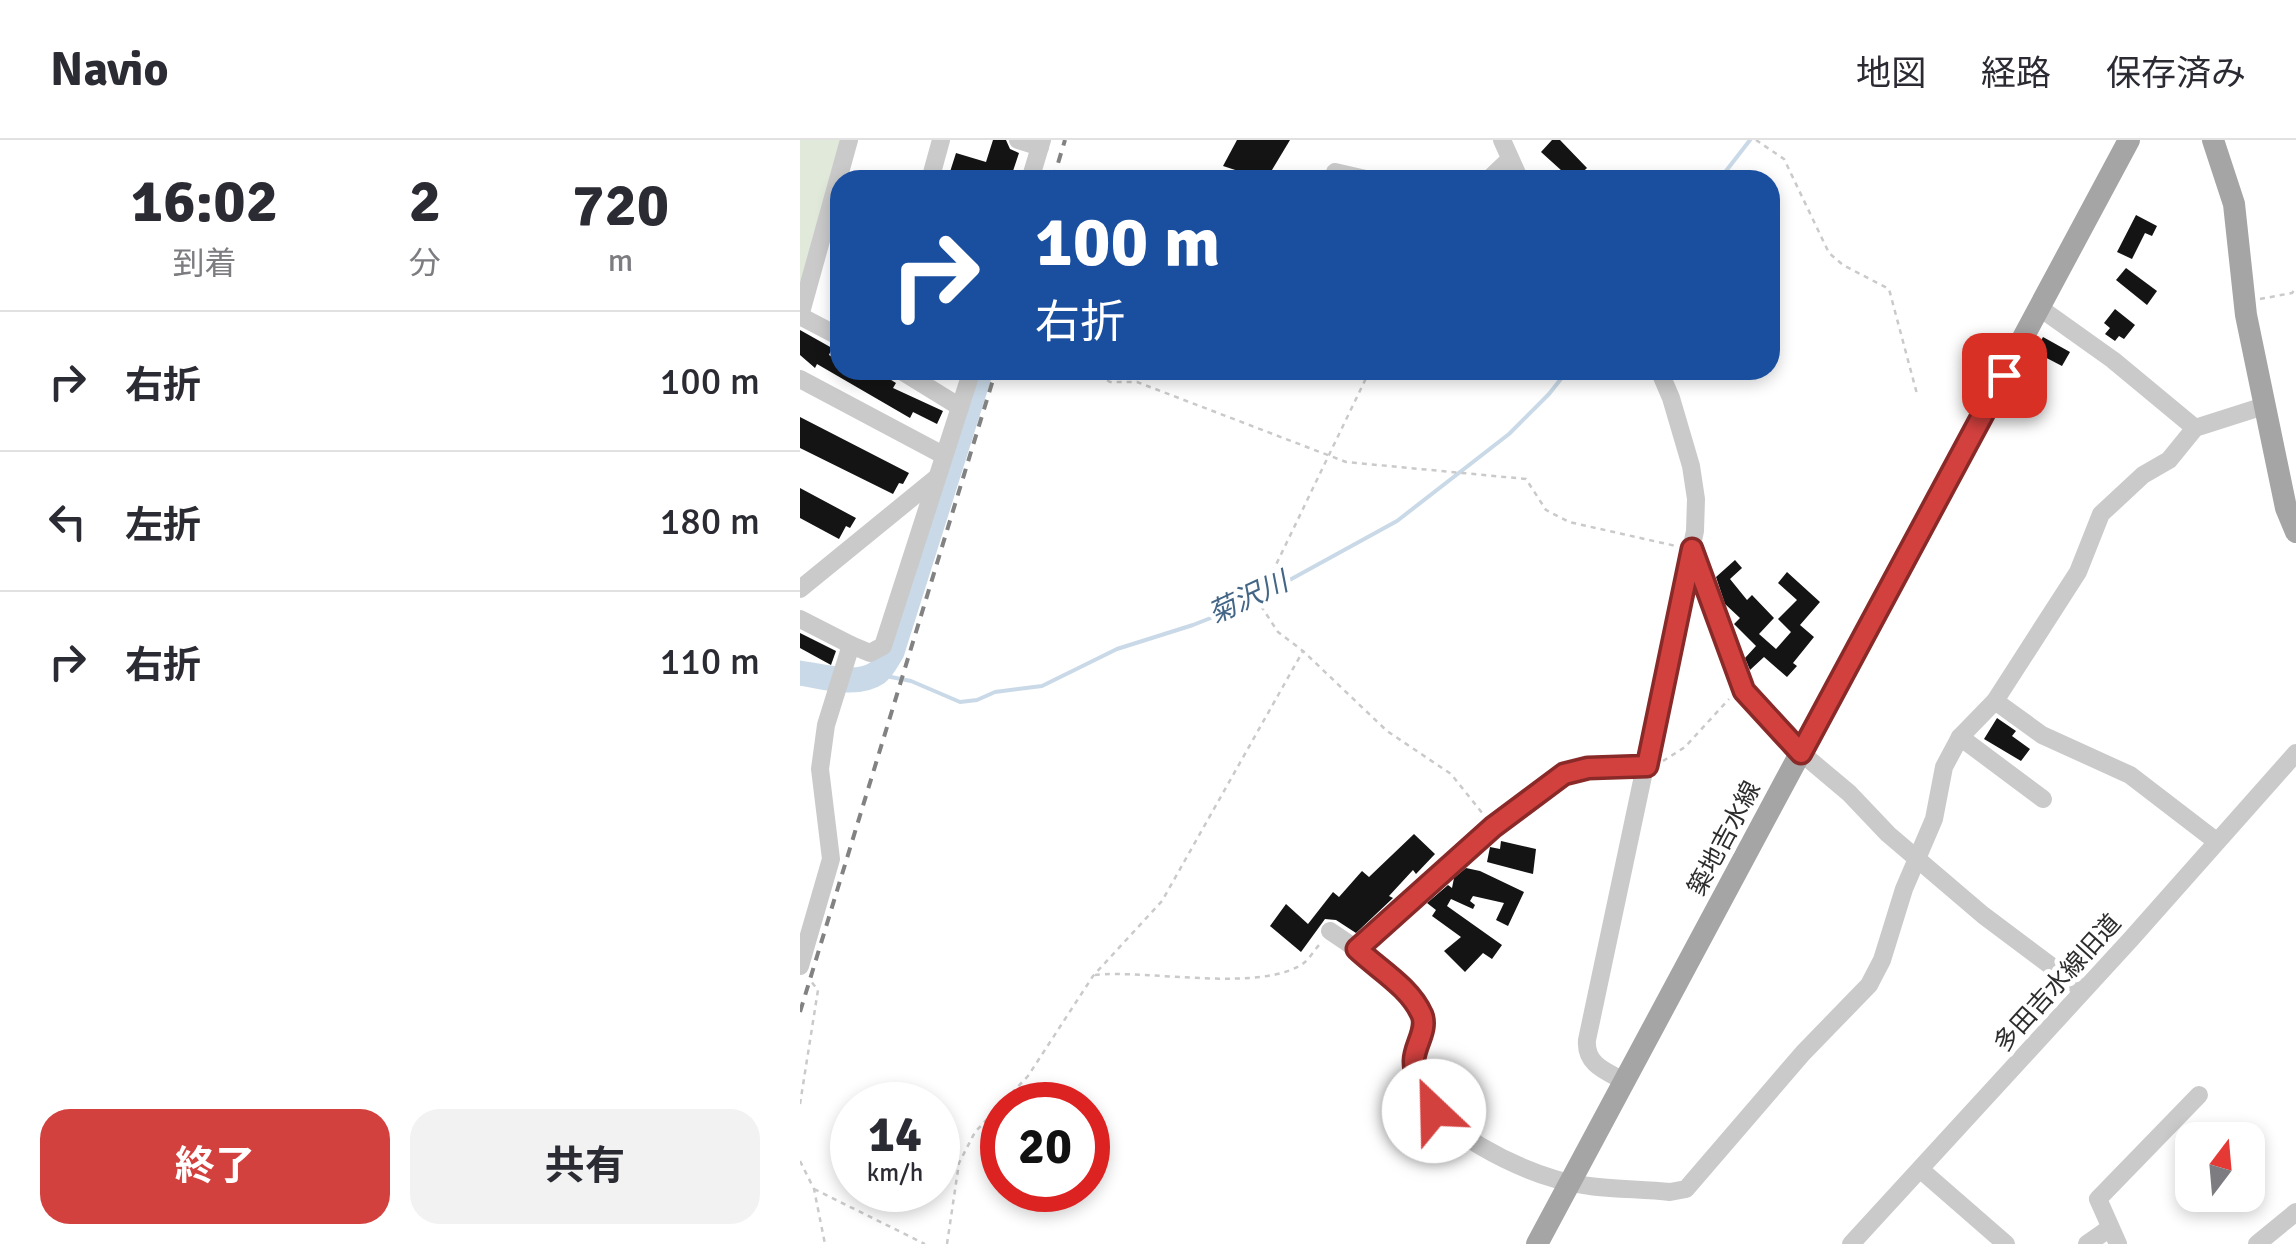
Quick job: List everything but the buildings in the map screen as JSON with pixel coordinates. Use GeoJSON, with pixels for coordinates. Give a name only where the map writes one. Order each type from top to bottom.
{"type":"FeatureCollection","features":[{"type":"Feature","properties":{"kind":"main road","name":"築地吉水線"},"geometry":{"type":"LineString","coordinates":[[1536,1244],[2129,140]]}},
{"type":"Feature","properties":{"kind":"main road"},"geometry":{"type":"LineString","coordinates":[[2213,140],[2234,204],[2244,301],[2286,508],[2296,532]]}},
{"type":"Feature","properties":{"kind":"street"},"geometry":{"type":"LineString","coordinates":[[840,170],[849,140]]}},
{"type":"Feature","properties":{"kind":"street"},"geometry":{"type":"LineString","coordinates":[[933,170],[941,140]]}},
{"type":"Feature","properties":{"kind":"street"},"geometry":{"type":"LineString","coordinates":[[1018,140],[1041,143],[1033,170]]}},
{"type":"Feature","properties":{"kind":"street"},"geometry":{"type":"LineString","coordinates":[[1502,140],[1514,170]]}},
{"type":"Feature","properties":{"kind":"street"},"geometry":{"type":"LineString","coordinates":[[1498,170],[1509,160]]}},
{"type":"Feature","properties":{"kind":"street"},"geometry":{"type":"LineString","coordinates":[[830,201],[804,284],[800,316],[830,332]]}},
{"type":"Feature","properties":{"kind":"street"},"geometry":{"type":"LineString","coordinates":[[2040,308],[2114,360],[2195,428]]}},
{"type":"Feature","properties":{"kind":"street"},"geometry":{"type":"LineString","coordinates":[[800,379],[943,454]]}},
{"type":"Feature","properties":{"kind":"street"},"geometry":{"type":"LineString","coordinates":[[916,380],[960,407]]}},
{"type":"Feature","properties":{"kind":"street"},"geometry":{"type":"LineString","coordinates":[[800,619],[870,653],[883,646],[969,380]]}},
{"type":"Feature","properties":{"kind":"street"},"geometry":{"type":"LineString","coordinates":[[1624,1081],[1598,1068],[1586,1052],[1692,549],[1696,499],[1691,466],[1664,380]]}},
{"type":"Feature","properties":{"kind":"street"},"geometry":{"type":"LineString","coordinates":[[1330,931],[1407,992],[1422,1015],[1424,1025],[1415,1066],[1423,1093],[1447,1125],[1529,1169],[1570,1182],[1670,1192],[1686,1188],[1803,1052],[1869,985],[1934,820],[1944,767],[1960,737],[1995,701],[2078,572],[2101,514],[2143,476],[2169,460],[2195,428],[2264,406]]}},
{"type":"Feature","properties":{"kind":"street"},"geometry":{"type":"LineString","coordinates":[[800,588],[935,479]]}},
{"type":"Feature","properties":{"kind":"street"},"geometry":{"type":"LineString","coordinates":[[1692,549],[1744,691],[1801,753],[1918,859],[1983,915],[2083,990]]}},
{"type":"Feature","properties":{"kind":"street"},"geometry":{"type":"LineString","coordinates":[[805,972],[830,859],[820,770],[826,726],[851,645]]}},
{"type":"Feature","properties":{"kind":"street"},"geometry":{"type":"LineString","coordinates":[[1995,701],[2042,735],[2130,775],[2216,841]]}},
{"type":"Feature","properties":{"kind":"street"},"geometry":{"type":"LineString","coordinates":[[1960,737],[2043,798]]}},
{"type":"Feature","properties":{"kind":"street","name":"多田吉水線旧道"},"geometry":{"type":"LineString","coordinates":[[1851,1244],[2296,753]]}},
{"type":"Feature","properties":{"kind":"street"},"geometry":{"type":"LineString","coordinates":[[1357,949],[1493,827],[1564,774],[1588,768],[1647,766]]}},
{"type":"Feature","properties":{"kind":"street"},"geometry":{"type":"LineString","coordinates":[[2088,1244],[2114,1236],[2098,1199],[2199,1095]]}},
{"type":"Feature","properties":{"kind":"street"},"geometry":{"type":"LineString","coordinates":[[1921,1170],[2006,1244]]}},
{"type":"Feature","properties":{"kind":"street"},"geometry":{"type":"LineString","coordinates":[[2258,1244],[2296,1212]]}},
{"type":"Feature","properties":{"kind":"path"},"geometry":{"type":"LineString","coordinates":[[1756,140],[1784,160],[1829,253],[1842,265],[1889,289],[1916,394]]}},
{"type":"Feature","properties":{"kind":"path"},"geometry":{"type":"LineString","coordinates":[[2244,301],[2292,293],[2296,288]]}},
{"type":"Feature","properties":{"kind":"path"},"geometry":{"type":"LineString","coordinates":[[1107,380],[1137,382],[1346,462],[1526,479],[1546,510],[1569,522],[1692,549]]}},
{"type":"Feature","properties":{"kind":"path"},"geometry":{"type":"LineString","coordinates":[[1365,380],[1272,572],[1262,606],[1268,622],[1278,632],[1388,731],[1451,774],[1493,827]]}},
{"type":"Feature","properties":{"kind":"path"},"geometry":{"type":"LineString","coordinates":[[948,1244],[959,1163],[975,1132],[1028,1076],[1093,976],[1162,901],[1303,651]]}},
{"type":"Feature","properties":{"kind":"path"},"geometry":{"type":"LineString","coordinates":[[1647,766],[1671,759],[1730,698],[1744,691]]}},
{"type":"Feature","properties":{"kind":"path"},"geometry":{"type":"LineString","coordinates":[[1093,976],[1138,973],[1204,979],[1285,971],[1305,962],[1330,931]]}},
{"type":"Feature","properties":{"kind":"path"},"geometry":{"type":"LineString","coordinates":[[800,1104],[818,990],[805,972]]}},
{"type":"Feature","properties":{"kind":"path"},"geometry":{"type":"LineString","coordinates":[[800,1160],[814,1189],[825,1244]]}},
{"type":"Feature","properties":{"kind":"path"},"geometry":{"type":"LineString","coordinates":[[814,1189],[925,1244]]}},
{"type":"Feature","properties":{"kind":"shaded area"},"geometry":{"type":"Polygon","coordinates":[[[800,140],[849,140],[841,170],[830,170],[830,207],[808,285],[800,281],[800,140]]]}},
{"type":"Feature","properties":{"kind":"waterway","name":"菊沢川"},"geometry":{"type":"LineString","coordinates":[[1727,170],[1750,140]]}},
{"type":"Feature","properties":{"kind":"waterway","name":"菊沢川"},"geometry":{"type":"LineString","coordinates":[[800,673],[839,679],[869,677],[879,671],[892,652],[978,380]]}},
{"type":"Feature","properties":{"kind":"waterway","name":"菊沢川"},"geometry":{"type":"LineString","coordinates":[[876,674],[911,681],[960,702],[977,700],[995,692],[1042,686],[1117,649],[1246,604],[1397,521],[1509,434],[1560,380]]}},
{"type":"Feature","properties":{"kind":"railway"},"geometry":{"type":"LineString","coordinates":[[1056,170],[1065,140]]}},
{"type":"Feature","properties":{"kind":"railway"},"geometry":{"type":"LineString","coordinates":[[800,1012],[993,380]]}},
{"type":"Feature","properties":{"kind":"route"},"geometry":{"type":"LineString","coordinates":[[1434,1111],[1423,1093],[1415,1066],[1424,1025],[1422,1015],[1407,992],[1357,949],[1493,827],[1564,774],[1588,768],[1647,766],[1692,549],[1744,691],[1801,753],[2004,375]]}}]}
